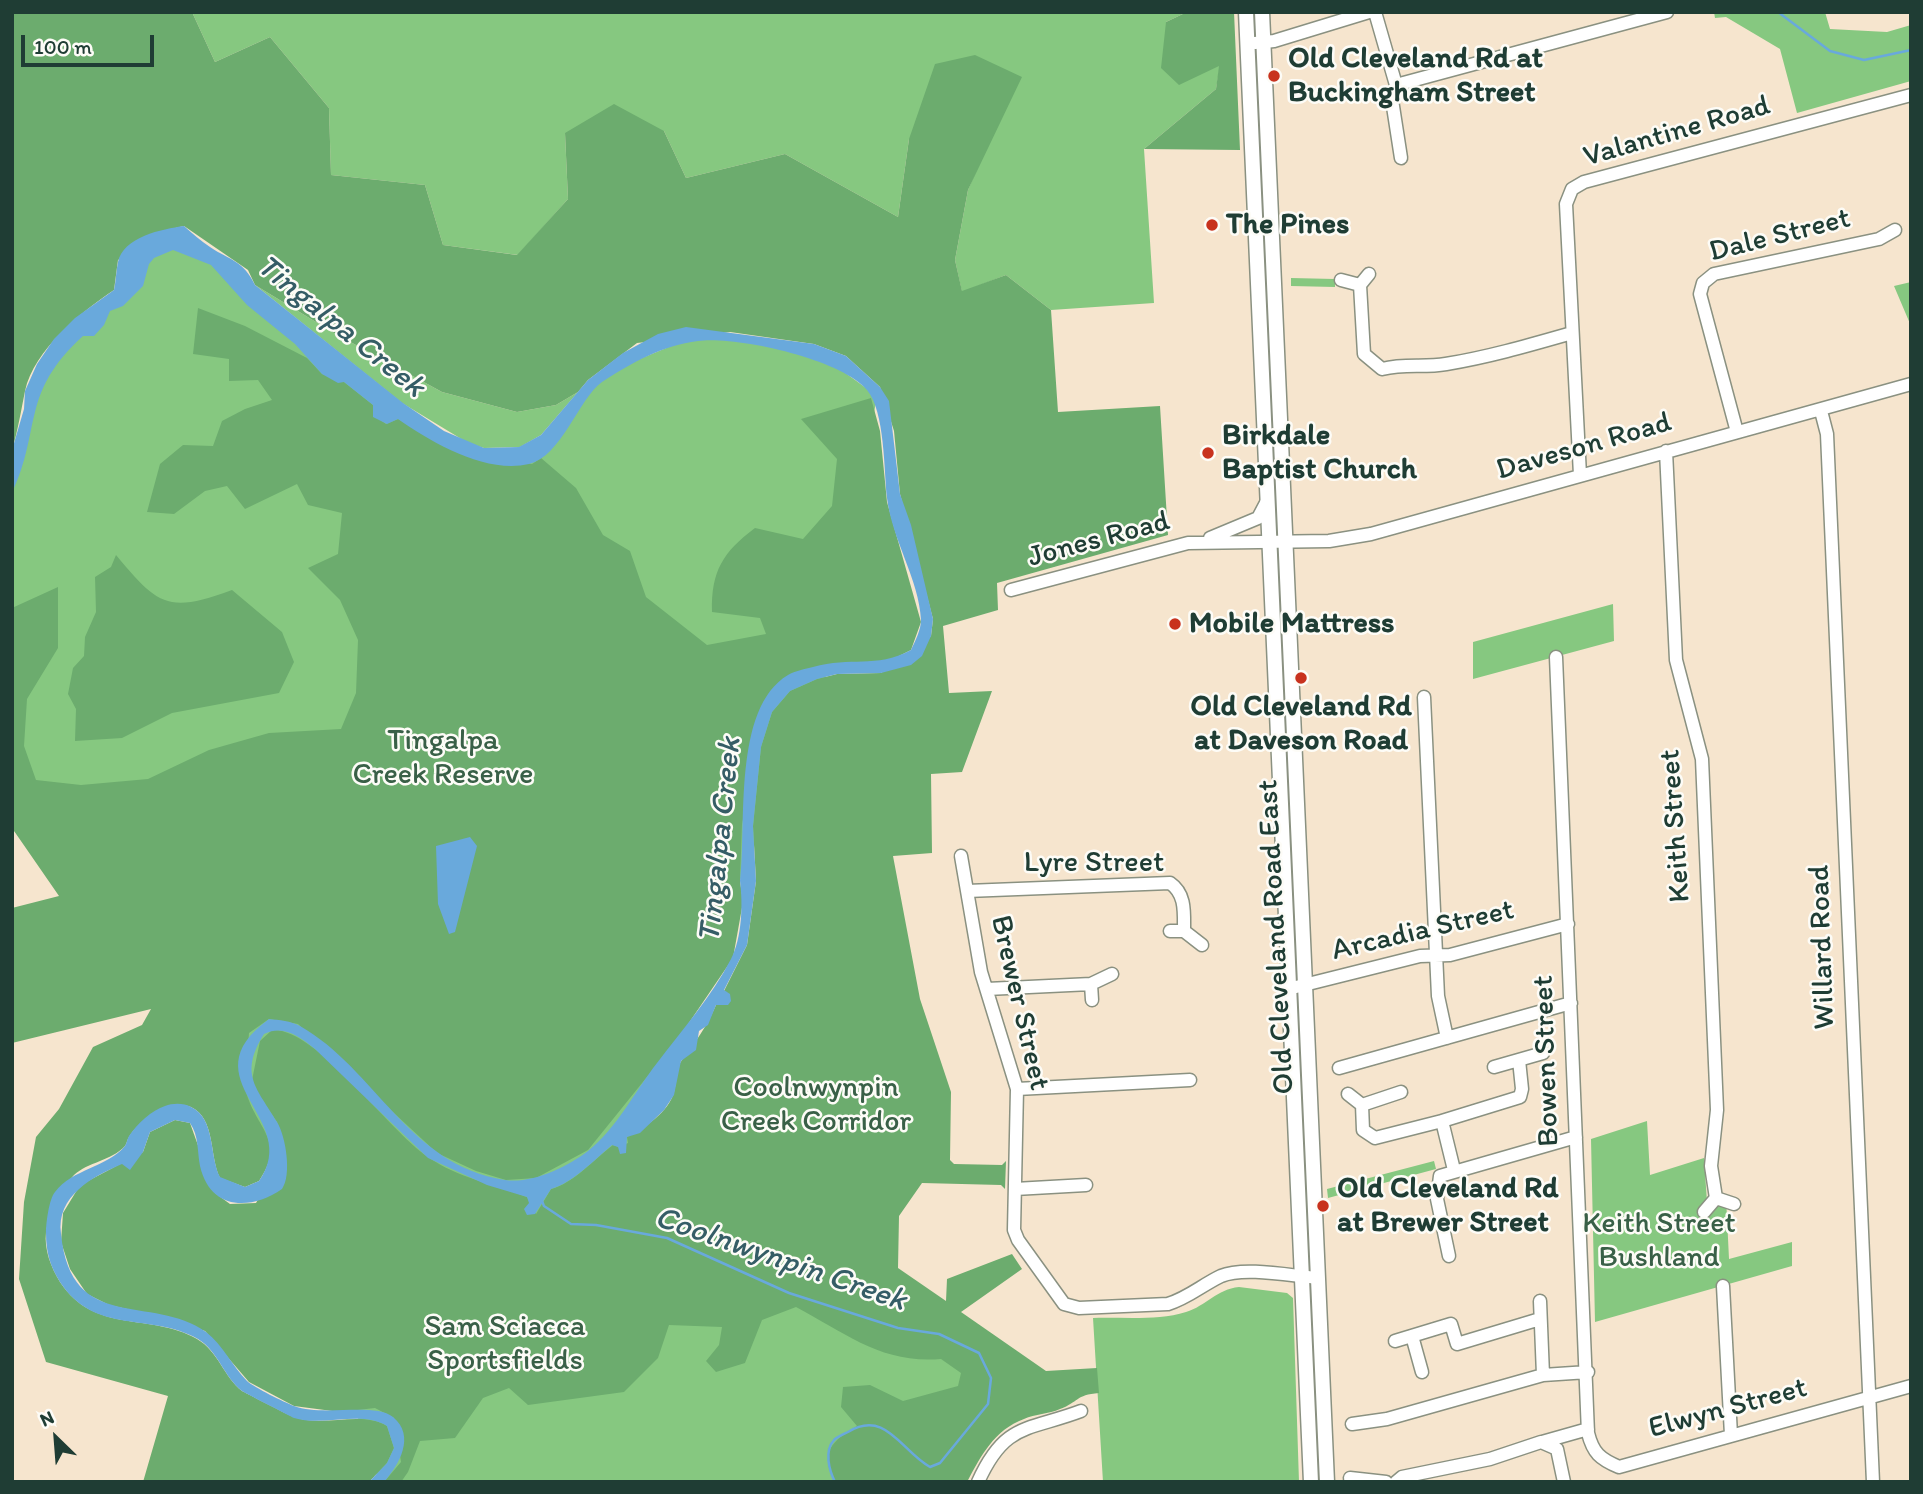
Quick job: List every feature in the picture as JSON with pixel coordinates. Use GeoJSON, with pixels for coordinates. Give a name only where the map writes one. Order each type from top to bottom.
{"type":"FeatureCollection","features":[{"type":"Feature","properties":{"kind":"main road","name":"Old Cleveland Road East"},"geometry":{"type":"LineString","coordinates":[[1246,12],[1311,1482]]}},
{"type":"Feature","properties":{"kind":"main road","name":"Old Cleveland Road East"},"geometry":{"type":"LineString","coordinates":[[1262,12],[1326,1482]]}},
{"type":"Feature","properties":{"kind":"street"},"geometry":{"type":"LineString","coordinates":[[1248,44],[1369,12]]}},
{"type":"Feature","properties":{"kind":"street"},"geometry":{"type":"LineString","coordinates":[[1375,12],[1396,85],[1392,100],[1401,158]]}},
{"type":"Feature","properties":{"kind":"street"},"geometry":{"type":"LineString","coordinates":[[1396,85],[1667,12]]}},
{"type":"Feature","properties":{"kind":"street","name":"Valantine Road"},"geometry":{"type":"LineString","coordinates":[[1580,475],[1566,204],[1572,189],[1584,182],[1911,95]]}},
{"type":"Feature","properties":{"kind":"street","name":"Dale Street"},"geometry":{"type":"LineString","coordinates":[[1737,432],[1700,294],[1703,283],[1714,274],[1880,239],[1895,230]]}},
{"type":"Feature","properties":{"kind":"street"},"geometry":{"type":"LineString","coordinates":[[1368,274],[1360,285],[1364,354],[1381,369],[1406,363],[1435,366],[1475,359],[1572,333]]}},
{"type":"Feature","properties":{"kind":"street"},"geometry":{"type":"LineString","coordinates":[[1341,280],[1360,285]]}},
{"type":"Feature","properties":{"kind":"street","name":"Daveson Road"},"geometry":{"type":"LineString","coordinates":[[1270,540],[1329,541],[1371,534],[1911,384]]}},
{"type":"Feature","properties":{"kind":"street","name":"Willard Road"},"geometry":{"type":"LineString","coordinates":[[1821,411],[1828,448],[1873,1482]]}},
{"type":"Feature","properties":{"kind":"street","name":"Keith Street"},"geometry":{"type":"LineString","coordinates":[[1666,451],[1676,660],[1702,759],[1717,1110],[1711,1166],[1716,1198]]}},
{"type":"Feature","properties":{"kind":"street","name":"Jones Road"},"geometry":{"type":"LineString","coordinates":[[1011,590],[1200,542],[1258,519],[1268,498]]}},
{"type":"Feature","properties":{"kind":"street","name":"Jones Road"},"geometry":{"type":"LineString","coordinates":[[1200,542],[1270,540]]}},
{"type":"Feature","properties":{"kind":"street","name":"Bowen Street"},"geometry":{"type":"LineString","coordinates":[[1556,657],[1588,1372],[1588,1431],[1592,1448],[1601,1460]]}},
{"type":"Feature","properties":{"kind":"street"},"geometry":{"type":"LineString","coordinates":[[1424,697],[1442,1019],[1447,1038]]}},
{"type":"Feature","properties":{"kind":"street","name":"Brewer Street"},"geometry":{"type":"LineString","coordinates":[[961,856],[987,989],[1017,1089],[1014,1230],[1018,1240],[1064,1304],[1079,1308],[1168,1304],[1182,1300],[1222,1275],[1241,1272],[1318,1278]]}},
{"type":"Feature","properties":{"kind":"street","name":"Lyre Street"},"geometry":{"type":"LineString","coordinates":[[967,891],[1170,883],[1177,888],[1183,900],[1184,930]]}},
{"type":"Feature","properties":{"kind":"street","name":"Arcadia Street"},"geometry":{"type":"LineString","coordinates":[[1290,988],[1568,924]]}},
{"type":"Feature","properties":{"kind":"street"},"geometry":{"type":"LineString","coordinates":[[1170,931],[1184,930],[1202,945]]}},
{"type":"Feature","properties":{"kind":"street"},"geometry":{"type":"LineString","coordinates":[[987,989],[1091,984],[1112,974]]}},
{"type":"Feature","properties":{"kind":"street"},"geometry":{"type":"LineString","coordinates":[[1091,984],[1092,1000]]}},
{"type":"Feature","properties":{"kind":"street"},"geometry":{"type":"LineString","coordinates":[[1339,1068],[1571,1003]]}},
{"type":"Feature","properties":{"kind":"street"},"geometry":{"type":"LineString","coordinates":[[1494,1067],[1543,1053]]}},
{"type":"Feature","properties":{"kind":"street"},"geometry":{"type":"LineString","coordinates":[[1348,1094],[1362,1105],[1363,1130],[1375,1138],[1520,1097],[1522,1089],[1519,1060]]}},
{"type":"Feature","properties":{"kind":"street"},"geometry":{"type":"LineString","coordinates":[[1017,1089],[1190,1080]]}},
{"type":"Feature","properties":{"kind":"street"},"geometry":{"type":"LineString","coordinates":[[1362,1105],[1401,1092]]}},
{"type":"Feature","properties":{"kind":"street"},"geometry":{"type":"LineString","coordinates":[[1442,1121],[1454,1170]]}},
{"type":"Feature","properties":{"kind":"street"},"geometry":{"type":"LineString","coordinates":[[1449,1256],[1437,1199],[1440,1176],[1576,1137]]}},
{"type":"Feature","properties":{"kind":"street"},"geometry":{"type":"LineString","coordinates":[[1015,1189],[1086,1185]]}},
{"type":"Feature","properties":{"kind":"street"},"geometry":{"type":"LineString","coordinates":[[1704,1212],[1716,1198],[1734,1204]]}},
{"type":"Feature","properties":{"kind":"street"},"geometry":{"type":"LineString","coordinates":[[1723,1286],[1731,1435]]}},
{"type":"Feature","properties":{"kind":"street"},"geometry":{"type":"LineString","coordinates":[[1540,1301],[1543,1375]]}},
{"type":"Feature","properties":{"kind":"street"},"geometry":{"type":"LineString","coordinates":[[1395,1341],[1451,1324],[1457,1344],[1540,1319]]}},
{"type":"Feature","properties":{"kind":"street"},"geometry":{"type":"LineString","coordinates":[[1412,1336],[1422,1372]]}},
{"type":"Feature","properties":{"kind":"street"},"geometry":{"type":"LineString","coordinates":[[1352,1424],[1387,1419],[1543,1375],[1588,1372]]}},
{"type":"Feature","properties":{"kind":"street","name":"Elwyn Street"},"geometry":{"type":"LineString","coordinates":[[1601,1460],[1619,1467],[1911,1386]]}},
{"type":"Feature","properties":{"kind":"street"},"geometry":{"type":"LineString","coordinates":[[978,1482],[988,1460],[1004,1441],[1019,1430],[1081,1411]]}},
{"type":"Feature","properties":{"kind":"street"},"geometry":{"type":"LineString","coordinates":[[1396,1482],[1402,1477],[1490,1459],[1588,1431]]}},
{"type":"Feature","properties":{"kind":"street"},"geometry":{"type":"LineString","coordinates":[[1564,1482],[1557,1449],[1563,1439],[1588,1431]]}},
{"type":"Feature","properties":{"kind":"street"},"geometry":{"type":"LineString","coordinates":[[1541,1443],[1557,1449]]}},
{"type":"Feature","properties":{"kind":"street"},"geometry":{"type":"LineString","coordinates":[[1350,1478],[1386,1482]]}},
{"type":"Feature","properties":{"kind":"green space"},"geometry":{"type":"Polygon","coordinates":[[[12,12],[192,12],[215,62],[270,37],[329,108],[331,175],[425,185],[443,245],[517,255],[568,199],[565,133],[614,104],[664,131],[686,178],[785,154],[898,217],[909,139],[935,64],[975,55],[1022,77],[968,190],[955,260],[962,291],[1006,275],[1051,310],[1058,412],[1160,406],[1168,535],[997,583],[998,610],[943,626],[949,693],[992,691],[962,772],[931,774],[932,853],[893,856],[920,999],[951,1092],[950,1160],[954,1164],[1002,1165],[1006,1161],[1005,1189],[1001,1185],[922,1183],[899,1216],[898,1268],[946,1301],[947,1279],[1012,1254],[1022,1269],[961,1312],[1046,1371],[1097,1368],[1099,1393],[1081,1397],[1056,1411],[1028,1417],[1004,1430],[983,1454],[967,1482],[835,1482],[830,1472],[828,1455],[835,1442],[857,1426],[841,1407],[843,1387],[870,1385],[903,1401],[958,1386],[961,1373],[941,1359],[901,1357],[883,1352],[849,1337],[796,1307],[762,1320],[745,1363],[716,1372],[706,1361],[719,1345],[722,1327],[669,1325],[658,1358],[624,1392],[528,1405],[509,1388],[483,1398],[455,1438],[420,1441],[408,1472],[401,1482],[384,1482],[401,1462],[394,1418],[375,1408],[340,1412],[294,1406],[249,1382],[205,1331],[172,1319],[109,1305],[87,1294],[70,1269],[61,1242],[63,1213],[77,1190],[86,1182],[143,1152],[150,1132],[175,1120],[190,1123],[215,1193],[230,1204],[256,1203],[284,1152],[277,1122],[255,1090],[252,1080],[260,1041],[272,1030],[290,1034],[310,1045],[428,1157],[464,1175],[527,1197],[536,1214],[551,1189],[576,1176],[613,1145],[619,1147],[628,1143],[627,1137],[648,1124],[667,1106],[674,1092],[680,1064],[701,1034],[716,1005],[727,1005],[724,991],[747,945],[756,881],[753,826],[761,747],[772,712],[790,691],[817,679],[837,674],[881,673],[931,636],[933,619],[900,494],[894,431],[880,387],[846,356],[814,344],[730,332],[637,343],[588,380],[578,392],[556,405],[517,412],[442,392],[334,333],[255,285],[248,270],[184,226],[158,232],[118,260],[114,290],[87,309],[48,347],[30,376],[12,450],[12,12]]]}},
{"type":"Feature","properties":{"kind":"green space"},"geometry":{"type":"Polygon","coordinates":[[[192,12],[1187,12],[1166,22],[1220,65],[1216,89],[1144,149],[1154,303],[1051,310],[1006,275],[962,292],[955,260],[968,190],[988,143],[909,139],[898,217],[785,154],[686,178],[664,131],[565,133],[568,199],[518,255],[443,245],[425,185],[331,175],[329,108],[270,37],[215,62],[192,12]]]}},
{"type":"Feature","properties":{"kind":"green space"},"geometry":{"type":"Polygon","coordinates":[[[1187,12],[1234,12],[1240,150],[1144,149],[1216,89],[1219,66],[1179,85],[1161,68],[1166,22],[1187,12]]]}},
{"type":"Feature","properties":{"kind":"green space"},"geometry":{"type":"Polygon","coordinates":[[[1714,12],[1825,12],[1830,29],[1887,32],[1911,25],[1911,81],[1797,113],[1780,49],[1726,17],[1715,18],[1714,12]]]}},
{"type":"Feature","properties":{"kind":"green space","name":"Tingalpa Creek Reserve"},"geometry":{"type":"Polygon","coordinates":[[[161,245],[218,262],[335,368],[477,452],[532,450],[590,384],[613,370],[700,334],[818,353],[877,396],[829,668],[596,1225],[991,1378],[833,1479],[835,1482],[379,1482],[277,1172],[12,828],[12,472],[33,388],[161,245]]]}},
{"type":"Feature","properties":{"kind":"green space"},"geometry":{"type":"Polygon","coordinates":[[[1291,278],[1335,279],[1335,287],[1291,286],[1291,278]]]}},
{"type":"Feature","properties":{"kind":"green space"},"geometry":{"type":"Polygon","coordinates":[[[1911,282],[1911,326],[1894,286],[1911,282]]]}},
{"type":"Feature","properties":{"kind":"green space"},"geometry":{"type":"Polygon","coordinates":[[[255,285],[334,333],[442,392],[517,412],[556,405],[578,392],[541,435],[520,447],[484,448],[468,443],[402,403],[255,285]]]}},
{"type":"Feature","properties":{"kind":"green space","name":"Tingalpa Creek Reserve"},"geometry":{"type":"Polygon","coordinates":[[[198,308],[245,326],[307,358],[322,374],[344,382],[373,405],[379,419],[386,424],[398,419],[462,454],[532,464],[541,458],[576,488],[603,535],[630,551],[646,597],[707,645],[766,634],[760,618],[712,612],[717,574],[735,545],[755,528],[803,539],[832,506],[837,459],[801,419],[871,398],[880,431],[887,502],[921,622],[911,650],[889,661],[867,662],[768,694],[742,824],[740,881],[743,902],[733,958],[680,1036],[588,1150],[536,1178],[506,1180],[476,1171],[437,1153],[298,1024],[269,1019],[249,1033],[245,1073],[247,1095],[270,1146],[267,1168],[259,1181],[245,1187],[220,1178],[205,1120],[191,1107],[183,1105],[157,1112],[134,1130],[119,1151],[86,1167],[71,1179],[47,1227],[46,1239],[47,1252],[54,1270],[74,1299],[106,1316],[161,1326],[197,1339],[210,1350],[242,1391],[294,1417],[317,1421],[366,1419],[387,1426],[394,1448],[387,1463],[369,1482],[143,1482],[168,1396],[46,1362],[19,1279],[24,1202],[36,1137],[59,1109],[93,1047],[142,1025],[151,1009],[12,1043],[12,908],[59,896],[12,828],[12,608],[58,587],[58,648],[27,699],[24,746],[36,780],[81,785],[148,779],[209,750],[269,733],[341,729],[356,693],[358,640],[340,600],[308,568],[338,554],[342,513],[308,505],[297,484],[245,509],[227,486],[205,491],[174,514],[147,512],[160,464],[183,445],[213,446],[222,421],[245,409],[272,400],[258,380],[229,381],[229,359],[193,354],[198,308]]]}},
{"type":"Feature","properties":{"kind":"green space"},"geometry":{"type":"Polygon","coordinates":[[[116,555],[143,585],[165,600],[192,602],[232,590],[282,632],[294,662],[279,693],[172,713],[122,738],[75,741],[76,709],[68,694],[73,668],[84,656],[85,637],[96,612],[95,577],[111,567],[116,555]]]}},
{"type":"Feature","properties":{"kind":"green space"},"geometry":{"type":"Polygon","coordinates":[[[1613,604],[1614,641],[1473,679],[1473,642],[1613,604]]]}},
{"type":"Feature","properties":{"kind":"green space","name":"Keith Street Bushland"},"geometry":{"type":"Polygon","coordinates":[[[1647,1121],[1650,1175],[1704,1158],[1707,1202],[1726,1197],[1729,1259],[1792,1242],[1792,1266],[1595,1322],[1591,1139],[1647,1121]]]}},
{"type":"Feature","properties":{"kind":"green space"},"geometry":{"type":"Polygon","coordinates":[[[1434,1161],[1436,1169],[1328,1198],[1327,1189],[1434,1161]]]}},
{"type":"Feature","properties":{"kind":"green space"},"geometry":{"type":"Polygon","coordinates":[[[1239,1287],[1287,1293],[1293,1298],[1299,1482],[1103,1482],[1093,1318],[1152,1318],[1175,1315],[1193,1309],[1224,1291],[1239,1287]]]}},
{"type":"Feature","properties":{"kind":"water","name":"Tingalpa Creek"},"geometry":{"type":"Polygon","coordinates":[[[184,226],[207,245],[246,270],[255,285],[403,403],[444,431],[484,448],[519,447],[541,435],[588,380],[623,353],[658,334],[686,327],[814,344],[846,356],[880,387],[889,401],[900,494],[911,525],[933,619],[931,636],[922,656],[911,665],[881,673],[837,674],[817,679],[790,691],[772,712],[761,747],[753,826],[756,881],[747,945],[724,990],[730,994],[731,1001],[728,1005],[716,1005],[708,1025],[699,1031],[696,1050],[681,1061],[674,1095],[664,1110],[640,1133],[627,1137],[626,1153],[620,1154],[618,1147],[612,1145],[576,1176],[551,1189],[535,1214],[527,1215],[524,1209],[529,1203],[527,1197],[487,1185],[428,1158],[315,1049],[298,1036],[278,1030],[264,1034],[252,1060],[252,1071],[258,1090],[283,1137],[287,1175],[282,1189],[257,1201],[245,1203],[222,1198],[205,1181],[190,1123],[175,1120],[150,1132],[143,1152],[130,1170],[122,1164],[111,1169],[88,1182],[70,1199],[64,1209],[61,1234],[68,1266],[80,1286],[97,1299],[117,1306],[162,1314],[185,1321],[206,1332],[247,1381],[294,1406],[319,1410],[374,1410],[393,1417],[403,1433],[403,1450],[384,1482],[369,1482],[387,1463],[394,1448],[387,1426],[366,1419],[317,1421],[294,1418],[242,1391],[230,1379],[211,1350],[198,1339],[162,1326],[107,1317],[74,1299],[60,1282],[48,1253],[47,1223],[53,1195],[71,1178],[118,1153],[125,1146],[132,1131],[150,1114],[175,1104],[191,1107],[205,1120],[220,1177],[245,1187],[259,1181],[269,1158],[268,1138],[241,1080],[238,1061],[246,1041],[269,1019],[296,1024],[327,1044],[418,1136],[443,1156],[471,1171],[515,1181],[549,1173],[580,1157],[598,1142],[617,1120],[706,999],[735,951],[741,921],[743,800],[750,740],[758,713],[770,691],[788,675],[800,670],[839,662],[886,659],[911,650],[921,624],[919,605],[890,514],[880,426],[873,400],[867,390],[854,379],[835,369],[787,352],[737,342],[698,341],[672,346],[636,362],[602,382],[585,401],[560,439],[540,459],[529,464],[495,465],[443,446],[398,419],[387,424],[373,417],[373,405],[344,382],[338,383],[322,374],[295,344],[247,305],[211,265],[173,250],[154,258],[149,264],[143,286],[123,306],[110,311],[104,325],[94,336],[83,336],[63,356],[41,394],[21,470],[12,493],[12,450],[24,409],[25,391],[37,364],[54,339],[75,318],[114,290],[118,262],[127,246],[155,232],[184,226]]]}},
{"type":"Feature","properties":{"kind":"water"},"geometry":{"type":"Polygon","coordinates":[[[470,837],[477,846],[455,932],[449,934],[438,904],[436,846],[470,837]]]}},
{"type":"Feature","properties":{"kind":"waterway"},"geometry":{"type":"LineString","coordinates":[[1778,12],[1830,51],[1864,60],[1911,50]]}},
{"type":"Feature","properties":{"kind":"waterway","name":"Coolnwynpin Creek"},"geometry":{"type":"LineString","coordinates":[[542,1201],[544,1206],[571,1224],[596,1225],[667,1238],[789,1293],[898,1328],[939,1334],[979,1353],[991,1378],[988,1404],[940,1463],[930,1467],[883,1429],[861,1426],[831,1444],[828,1461],[835,1482]]}},
{"type":"Feature","properties":{"kind":"place","name":"Old Cleveland Rd at Buckingham Street"},"geometry":{"type":"Point","coordinates":[1274,76]}},
{"type":"Feature","properties":{"kind":"place","name":"The Pines"},"geometry":{"type":"Point","coordinates":[1212,225]}},
{"type":"Feature","properties":{"kind":"place","name":"Birkdale Baptist Church"},"geometry":{"type":"Point","coordinates":[1208,453]}},
{"type":"Feature","properties":{"kind":"place","name":"Mobile Mattress"},"geometry":{"type":"Point","coordinates":[1175,624]}},
{"type":"Feature","properties":{"kind":"place","name":"Old Cleveland Rd at Daveson Road"},"geometry":{"type":"Point","coordinates":[1301,678]}},
{"type":"Feature","properties":{"kind":"place","name":"Old Cleveland Rd at Brewer Street"},"geometry":{"type":"Point","coordinates":[1323,1206]}},
{"type":"Feature","properties":{"kind":"park label","name":"Coolnwynpin Creek Corridor"},"geometry":{"type":"Point","coordinates":[816,1105]}},
{"type":"Feature","properties":{"kind":"park label","name":"Sam Sciacca Sportsfields"},"geometry":{"type":"Point","coordinates":[505,1344]}}]}
